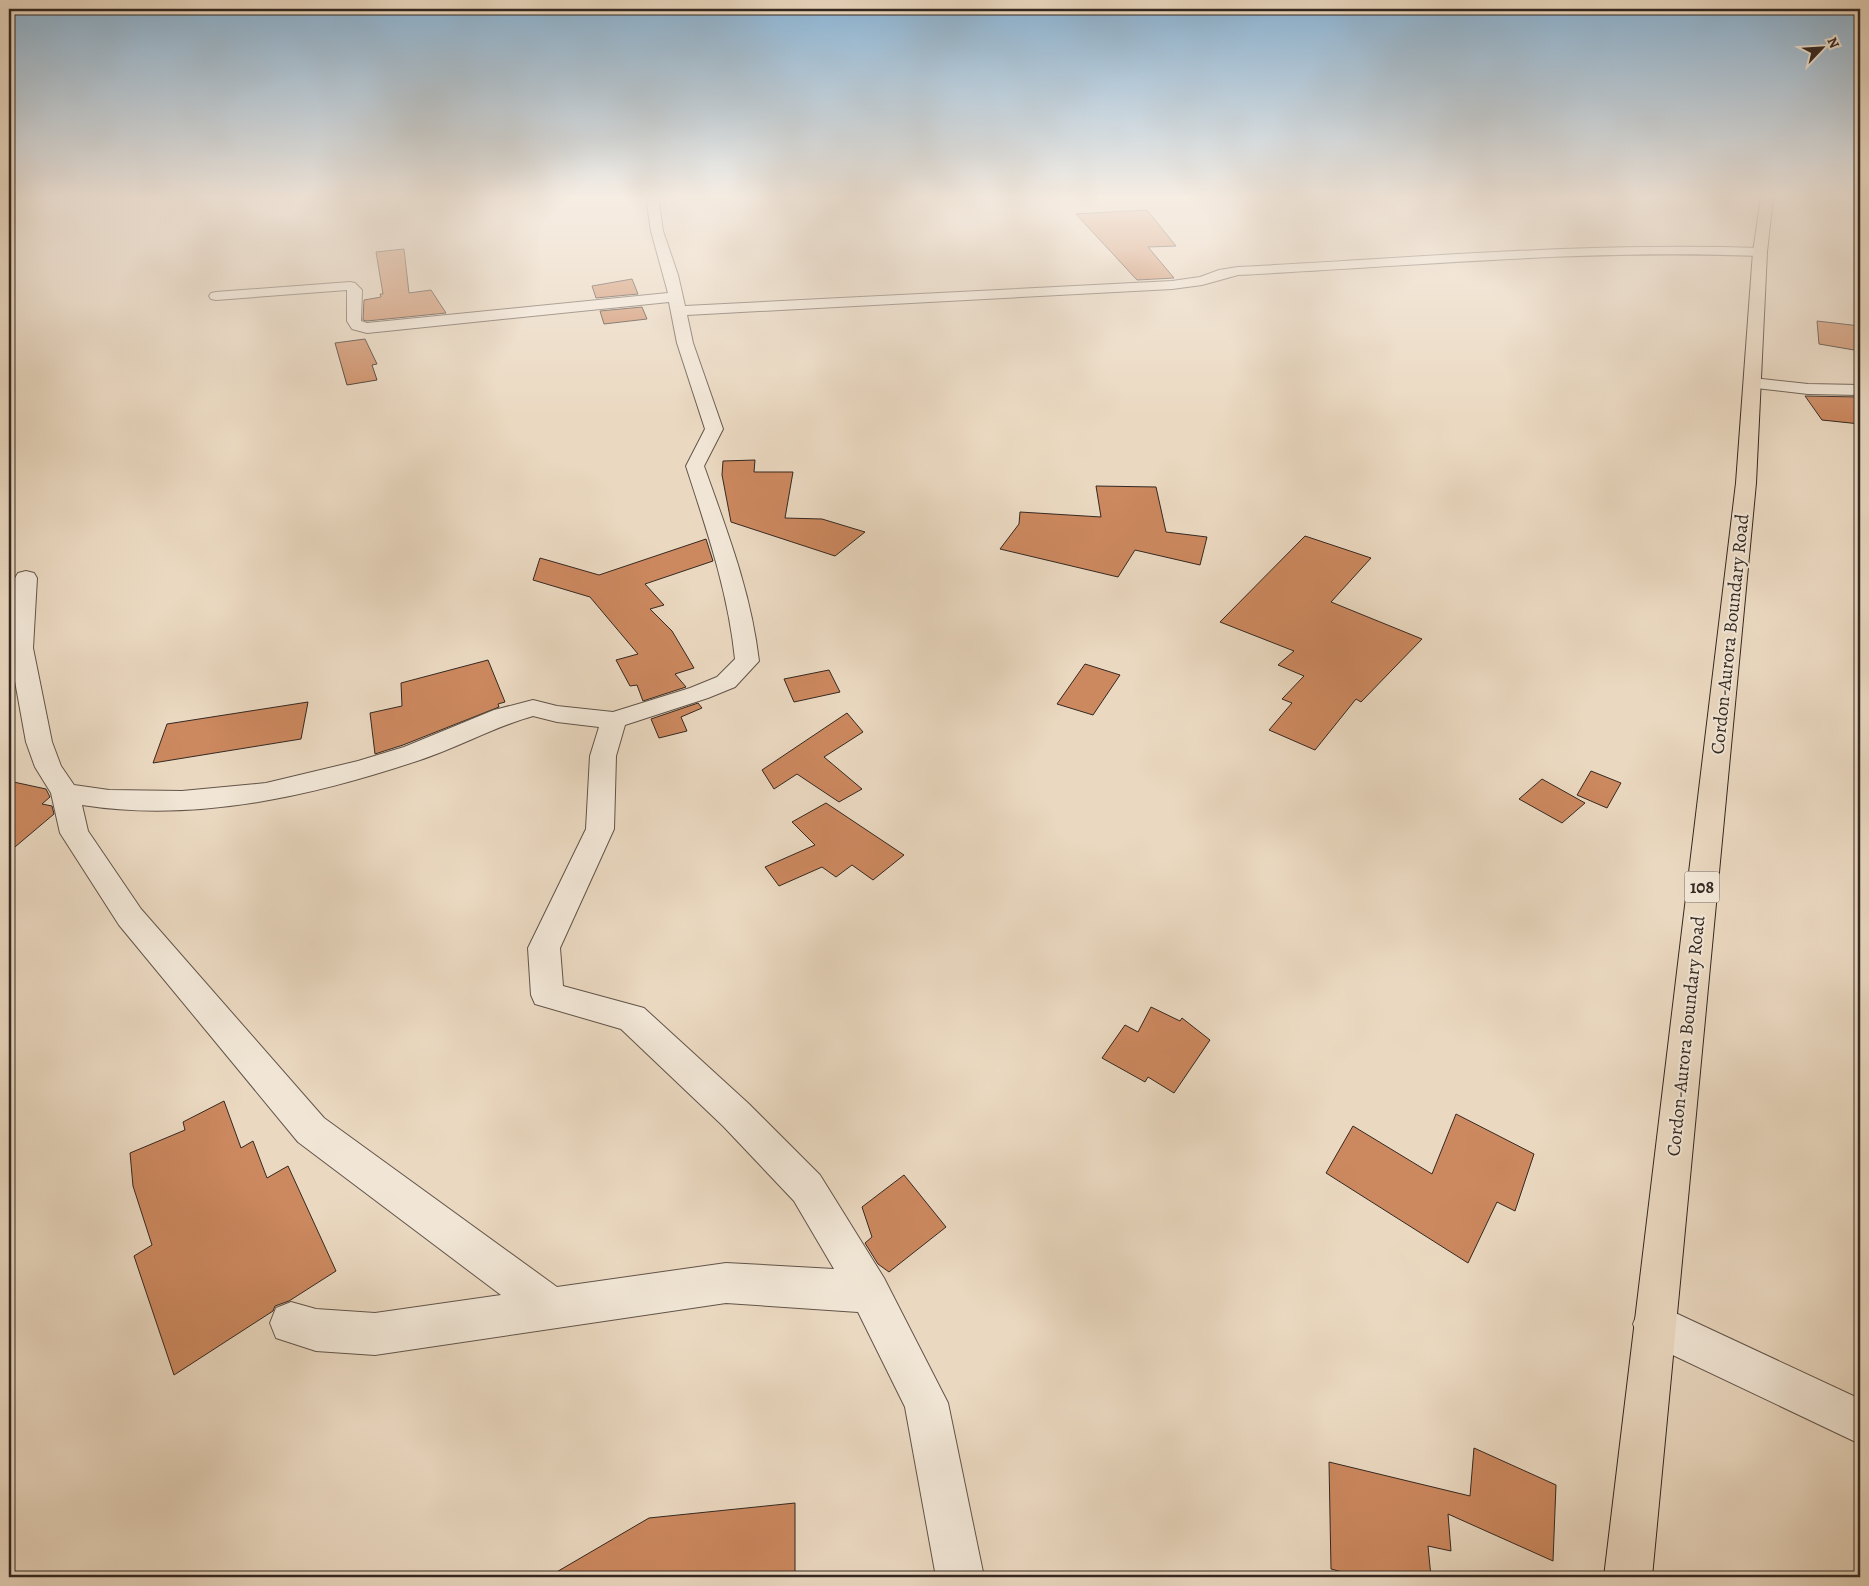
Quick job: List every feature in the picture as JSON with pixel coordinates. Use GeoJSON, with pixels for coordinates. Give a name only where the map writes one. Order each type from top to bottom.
{"type":"FeatureCollection","features":[{"type":"Feature","properties":{"kind":"main road","name":"Cordon-Aurora Boundary Road"},"geometry":{"type":"LineString","coordinates":[[1628,1577],[1745,493],[1754,383],[1759,271]]}},
{"type":"Feature","properties":{"kind":"street"},"geometry":{"type":"LineString","coordinates":[[65,793],[109,800],[182,801],[266,792],[362,769],[413,753],[503,716],[533,708],[558,714],[614,720],[699,693],[726,682],[747,661],[744,633],[732,576],[695,466],[714,429],[685,344],[670,271]]}},
{"type":"Feature","properties":{"kind":"street"},"geometry":{"type":"LineString","coordinates":[[216,296],[350,286],[355,290],[354,321],[357,326],[367,328],[676,304],[1009,295],[1172,285],[1194,283],[1224,273],[1238,271]]}},
{"type":"Feature","properties":{"kind":"street"},"geometry":{"type":"LineString","coordinates":[[1754,383],[1808,389],[1860,390]]}},
{"type":"Feature","properties":{"kind":"street"},"geometry":{"type":"LineString","coordinates":[[26,578],[21,648],[39,742],[48,767],[65,793],[74,833],[130,917],[310,1130],[553,1309]]}},
{"type":"Feature","properties":{"kind":"street"},"geometry":{"type":"LineString","coordinates":[[614,720],[603,756],[600,829],[544,948],[547,995],[632,1018],[736,1114],[807,1188],[870,1292],[926,1403],[960,1577]]}},
{"type":"Feature","properties":{"kind":"street"},"geometry":{"type":"LineString","coordinates":[[291,1323],[316,1330],[374,1334],[726,1283],[870,1292]]}},
{"type":"Feature","properties":{"kind":"street"},"geometry":{"type":"LineString","coordinates":[[1654,1324],[1860,1422]]}},
{"type":"Feature","properties":{"kind":"building"},"geometry":{"type":"Polygon","coordinates":[[[379,271],[407,271],[409,293],[431,290],[446,313],[363,320],[364,300],[381,297],[380,294],[383,294],[379,271]]]}},
{"type":"Feature","properties":{"kind":"building"},"geometry":{"type":"Polygon","coordinates":[[[1129,271],[1168,271],[1174,278],[1137,280],[1129,271]]]}},
{"type":"Feature","properties":{"kind":"building"},"geometry":{"type":"Polygon","coordinates":[[[632,279],[638,294],[596,298],[592,286],[632,279]]]}},
{"type":"Feature","properties":{"kind":"building"},"geometry":{"type":"Polygon","coordinates":[[[642,307],[647,319],[604,324],[600,311],[642,307]]]}},
{"type":"Feature","properties":{"kind":"building"},"geometry":{"type":"Polygon","coordinates":[[[1817,321],[1860,326],[1860,351],[1819,344],[1817,321]]]}},
{"type":"Feature","properties":{"kind":"building"},"geometry":{"type":"Polygon","coordinates":[[[365,339],[377,364],[372,365],[377,380],[347,385],[335,343],[365,339]]]}},
{"type":"Feature","properties":{"kind":"building"},"geometry":{"type":"Polygon","coordinates":[[[1805,396],[1860,397],[1860,424],[1822,420],[1805,396]]]}},
{"type":"Feature","properties":{"kind":"building"},"geometry":{"type":"Polygon","coordinates":[[[755,460],[754,472],[793,472],[785,518],[822,519],[865,532],[835,556],[731,522],[722,475],[723,461],[755,460]]]}},
{"type":"Feature","properties":{"kind":"building"},"geometry":{"type":"Polygon","coordinates":[[[1096,486],[1156,487],[1166,532],[1207,537],[1200,565],[1135,550],[1118,577],[1000,549],[1019,524],[1020,512],[1101,517],[1096,486]]]}},
{"type":"Feature","properties":{"kind":"building"},"geometry":{"type":"Polygon","coordinates":[[[1305,536],[1371,558],[1331,602],[1422,639],[1361,702],[1356,699],[1315,750],[1269,730],[1292,703],[1282,699],[1304,676],[1278,665],[1294,651],[1220,622],[1305,536]]]}},
{"type":"Feature","properties":{"kind":"building"},"geometry":{"type":"Polygon","coordinates":[[[706,539],[713,561],[645,584],[664,605],[650,609],[672,631],[694,668],[675,674],[686,687],[643,701],[637,685],[630,686],[616,660],[638,654],[590,597],[533,580],[540,558],[599,575],[706,539]]]}},
{"type":"Feature","properties":{"kind":"building"},"geometry":{"type":"Polygon","coordinates":[[[488,660],[505,702],[498,704],[499,707],[403,745],[375,754],[370,713],[402,706],[401,683],[488,660]]]}},
{"type":"Feature","properties":{"kind":"building"},"geometry":{"type":"Polygon","coordinates":[[[1085,664],[1120,675],[1093,715],[1057,704],[1085,664]]]}},
{"type":"Feature","properties":{"kind":"building"},"geometry":{"type":"Polygon","coordinates":[[[829,670],[840,692],[794,702],[784,679],[829,670]]]}},
{"type":"Feature","properties":{"kind":"building"},"geometry":{"type":"Polygon","coordinates":[[[308,702],[301,739],[153,763],[167,724],[308,702]]]}},
{"type":"Feature","properties":{"kind":"building"},"geometry":{"type":"Polygon","coordinates":[[[698,703],[702,708],[681,717],[687,731],[659,738],[651,719],[698,703]]]}},
{"type":"Feature","properties":{"kind":"building"},"geometry":{"type":"Polygon","coordinates":[[[847,713],[863,732],[824,757],[862,789],[839,802],[797,774],[774,789],[762,770],[847,713]]]}},
{"type":"Feature","properties":{"kind":"building"},"geometry":{"type":"Polygon","coordinates":[[[1591,771],[1621,783],[1607,808],[1577,795],[1591,771]]]}},
{"type":"Feature","properties":{"kind":"building"},"geometry":{"type":"Polygon","coordinates":[[[1542,779],[1585,803],[1562,823],[1519,799],[1542,779]]]}},
{"type":"Feature","properties":{"kind":"building"},"geometry":{"type":"Polygon","coordinates":[[[9,781],[46,789],[50,797],[42,804],[52,806],[54,814],[9,852],[9,781]]]}},
{"type":"Feature","properties":{"kind":"building"},"geometry":{"type":"Polygon","coordinates":[[[826,803],[904,855],[873,880],[852,865],[836,877],[822,867],[779,886],[765,867],[815,845],[792,822],[826,803]]]}},
{"type":"Feature","properties":{"kind":"building"},"geometry":{"type":"Polygon","coordinates":[[[1151,1007],[1180,1021],[1182,1018],[1210,1040],[1174,1093],[1148,1077],[1145,1082],[1102,1058],[1125,1025],[1138,1032],[1151,1007]]]}},
{"type":"Feature","properties":{"kind":"building"},"geometry":{"type":"Polygon","coordinates":[[[224,1101],[241,1148],[253,1141],[267,1178],[288,1166],[336,1271],[289,1301],[275,1306],[273,1311],[174,1375],[134,1256],[152,1245],[133,1186],[130,1153],[185,1130],[183,1122],[224,1101]]]}},
{"type":"Feature","properties":{"kind":"building"},"geometry":{"type":"Polygon","coordinates":[[[1456,1114],[1534,1154],[1515,1211],[1497,1202],[1468,1263],[1326,1173],[1353,1126],[1432,1174],[1456,1114]]]}},
{"type":"Feature","properties":{"kind":"building"},"geometry":{"type":"Polygon","coordinates":[[[904,1175],[946,1227],[889,1272],[878,1264],[865,1243],[872,1237],[862,1207],[904,1175]]]}},
{"type":"Feature","properties":{"kind":"building"},"geometry":{"type":"Polygon","coordinates":[[[1474,1448],[1556,1485],[1553,1561],[1448,1514],[1451,1551],[1428,1546],[1431,1577],[1362,1577],[1331,1569],[1329,1462],[1470,1496],[1474,1448]]]}},
{"type":"Feature","properties":{"kind":"building"},"geometry":{"type":"Polygon","coordinates":[[[795,1503],[795,1577],[548,1577],[649,1518],[795,1503]]]}}]}
